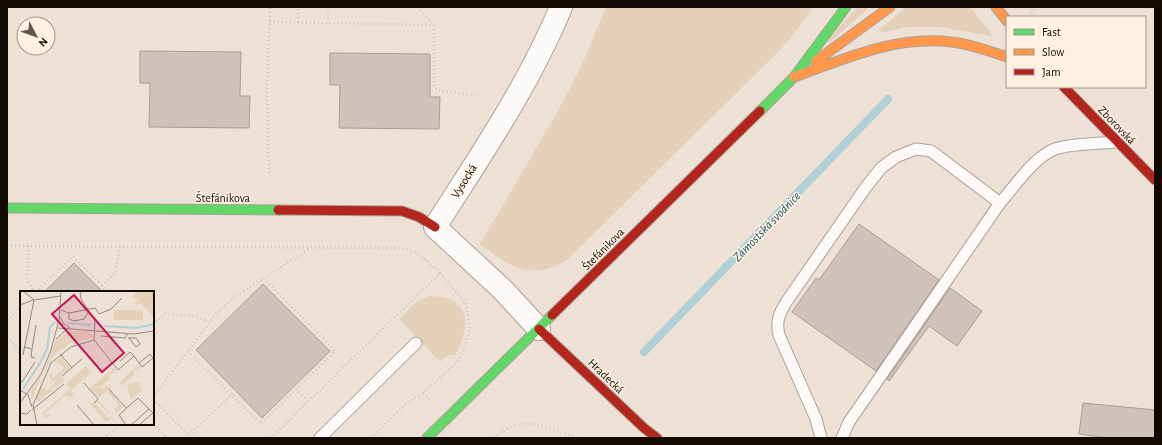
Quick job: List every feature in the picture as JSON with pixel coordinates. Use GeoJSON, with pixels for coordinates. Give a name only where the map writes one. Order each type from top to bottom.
{"type":"FeatureCollection","features":[{"type":"Feature","properties":{"kind":"street","name":"Vysocká"},"geometry":{"type":"LineString","coordinates":[[435,227],[514,102],[548,40],[561,7]]}},
{"type":"Feature","properties":{"kind":"street","name":"Štefánikova"},"geometry":{"type":"LineString","coordinates":[[794,77],[846,7]]}},
{"type":"Feature","properties":{"kind":"street","name":"Štefánikova"},"geometry":{"type":"LineString","coordinates":[[428,438],[794,77],[890,7]]}},
{"type":"Feature","properties":{"kind":"street"},"geometry":{"type":"LineString","coordinates":[[996,7],[1006,20]]}},
{"type":"Feature","properties":{"kind":"street","name":"Štefánikova"},"geometry":{"type":"LineString","coordinates":[[794,77],[818,28]]}},
{"type":"Feature","properties":{"kind":"street"},"geometry":{"type":"LineString","coordinates":[[794,77],[876,48],[901,42],[926,40],[971,44],[1006,57]]}},
{"type":"Feature","properties":{"kind":"street","name":"Zborovská"},"geometry":{"type":"LineString","coordinates":[[1065,88],[1116,142],[1155,180]]}},
{"type":"Feature","properties":{"kind":"street","name":"Štefánikova"},"geometry":{"type":"LineString","coordinates":[[7,208],[402,211],[419,217],[435,227]]}},
{"type":"Feature","properties":{"kind":"street"},"geometry":{"type":"LineString","coordinates":[[435,227],[502,289],[539,329]]}},
{"type":"Feature","properties":{"kind":"street","name":"Hradecká"},"geometry":{"type":"LineString","coordinates":[[539,329],[644,428],[658,438]]}},
{"type":"Feature","properties":{"kind":"lane"},"geometry":{"type":"LineString","coordinates":[[842,438],[849,422],[1000,203],[1026,172],[1053,150],[1068,146],[1116,142]]}},
{"type":"Feature","properties":{"kind":"lane"},"geometry":{"type":"LineString","coordinates":[[821,438],[816,419],[778,334],[776,325],[780,312],[789,298],[866,187],[881,168],[896,157],[916,149],[931,151],[1000,203]]}},
{"type":"Feature","properties":{"kind":"lane"},"geometry":{"type":"LineString","coordinates":[[320,438],[416,343]]}},
{"type":"Feature","properties":{"kind":"path"},"geometry":{"type":"LineString","coordinates":[[269,173],[267,90],[270,7]]}},
{"type":"Feature","properties":{"kind":"path"},"geometry":{"type":"LineString","coordinates":[[298,7],[298,22]]}},
{"type":"Feature","properties":{"kind":"path"},"geometry":{"type":"LineString","coordinates":[[328,7],[328,23]]}},
{"type":"Feature","properties":{"kind":"path"},"geometry":{"type":"LineString","coordinates":[[418,7],[434,25],[434,86],[437,90],[443,92],[478,96]]}},
{"type":"Feature","properties":{"kind":"path"},"geometry":{"type":"LineString","coordinates":[[270,22],[434,25]]}},
{"type":"Feature","properties":{"kind":"path"},"geometry":{"type":"LineString","coordinates":[[7,246],[408,249],[428,261],[466,303],[470,328],[463,352],[456,363],[423,393],[409,401],[371,438]]}},
{"type":"Feature","properties":{"kind":"path"},"geometry":{"type":"LineString","coordinates":[[29,246],[27,280],[34,291]]}},
{"type":"Feature","properties":{"kind":"path"},"geometry":{"type":"LineString","coordinates":[[102,286],[115,273],[120,247]]}},
{"type":"Feature","properties":{"kind":"path"},"geometry":{"type":"LineString","coordinates":[[154,397],[210,322],[236,296],[310,249]]}},
{"type":"Feature","properties":{"kind":"path"},"geometry":{"type":"LineString","coordinates":[[36,291],[72,256],[107,291]]}},
{"type":"Feature","properties":{"kind":"path"},"geometry":{"type":"LineString","coordinates":[[271,438],[440,273]]}},
{"type":"Feature","properties":{"kind":"path"},"geometry":{"type":"LineString","coordinates":[[188,351],[261,424],[335,351],[263,278]]}},
{"type":"Feature","properties":{"kind":"path"},"geometry":{"type":"LineString","coordinates":[[7,321],[20,308]]}},
{"type":"Feature","properties":{"kind":"path"},"geometry":{"type":"LineString","coordinates":[[154,324],[164,314],[192,315],[210,322]]}},
{"type":"Feature","properties":{"kind":"path"},"geometry":{"type":"LineString","coordinates":[[7,337],[20,350]]}},
{"type":"Feature","properties":{"kind":"path"},"geometry":{"type":"LineString","coordinates":[[296,389],[308,401]]}},
{"type":"Feature","properties":{"kind":"path"},"geometry":{"type":"LineString","coordinates":[[186,438],[236,391]]}},
{"type":"Feature","properties":{"kind":"path"},"geometry":{"type":"LineString","coordinates":[[154,399],[189,435]]}},
{"type":"Feature","properties":{"kind":"path"},"geometry":{"type":"LineString","coordinates":[[494,438],[504,429],[516,424],[531,422],[577,438]]}},
{"type":"Feature","properties":{"kind":"path"},"geometry":{"type":"LineString","coordinates":[[103,438],[121,425]]}},
{"type":"Feature","properties":{"kind":"path"},"geometry":{"type":"LineString","coordinates":[[154,425],[164,437]]}},
{"type":"Feature","properties":{"kind":"shaded area"},"geometry":{"type":"Polygon","coordinates":[[[606,7],[813,7],[780,50],[567,260],[554,267],[542,270],[532,271],[521,269],[501,259],[480,244],[554,118],[580,69],[606,7]]]}},
{"type":"Feature","properties":{"kind":"shaded area"},"geometry":{"type":"Polygon","coordinates":[[[857,7],[870,7],[829,43],[827,41],[857,7]]]}},
{"type":"Feature","properties":{"kind":"shaded area"},"geometry":{"type":"Polygon","coordinates":[[[906,7],[970,7],[991,33],[991,36],[940,27],[908,27],[881,33],[880,29],[906,7]]]}},
{"type":"Feature","properties":{"kind":"shaded area"},"geometry":{"type":"Polygon","coordinates":[[[428,296],[442,297],[453,301],[460,306],[464,314],[464,333],[455,355],[448,355],[440,362],[399,319],[414,304],[428,296]]]}},
{"type":"Feature","properties":{"kind":"building"},"geometry":{"type":"Polygon","coordinates":[[[140,51],[241,52],[240,96],[250,96],[249,128],[149,127],[150,83],[140,83],[140,51]]]}},
{"type":"Feature","properties":{"kind":"building"},"geometry":{"type":"Polygon","coordinates":[[[330,53],[430,54],[430,97],[440,97],[439,129],[339,128],[340,85],[330,85],[330,53]]]}},
{"type":"Feature","properties":{"kind":"building"},"geometry":{"type":"Polygon","coordinates":[[[859,224],[939,280],[876,371],[792,312],[816,278],[819,280],[859,224]]]}},
{"type":"Feature","properties":{"kind":"building"},"geometry":{"type":"Polygon","coordinates":[[[74,263],[102,291],[45,291],[74,263]]]}},
{"type":"Feature","properties":{"kind":"building"},"geometry":{"type":"Polygon","coordinates":[[[263,284],[330,351],[262,418],[196,350],[263,284]]]}},
{"type":"Feature","properties":{"kind":"building"},"geometry":{"type":"Polygon","coordinates":[[[950,288],[982,311],[957,346],[929,326],[889,381],[887,379],[950,288]]]}},
{"type":"Feature","properties":{"kind":"building"},"geometry":{"type":"Polygon","coordinates":[[[1083,403],[1155,410],[1155,438],[1108,438],[1079,434],[1083,403]]]}},
{"type":"Feature","properties":{"kind":"waterway","name":"Zámostská svodnice"},"geometry":{"type":"LineString","coordinates":[[644,352],[888,99]]}},
{"type":"Feature","properties":{"kind":"traffic: fast"},"geometry":{"type":"LineString","coordinates":[[760,111],[794,77],[846,7]]}},
{"type":"Feature","properties":{"kind":"traffic: fast"},"geometry":{"type":"LineString","coordinates":[[7,208],[278,210]]}},
{"type":"Feature","properties":{"kind":"traffic: fast"},"geometry":{"type":"LineString","coordinates":[[427,438],[552,315]]}},
{"type":"Feature","properties":{"kind":"traffic: slow"},"geometry":{"type":"LineString","coordinates":[[816,61],[890,7]]}},
{"type":"Feature","properties":{"kind":"traffic: slow"},"geometry":{"type":"LineString","coordinates":[[996,7],[1006,20]]}},
{"type":"Feature","properties":{"kind":"traffic: slow"},"geometry":{"type":"LineString","coordinates":[[794,77],[871,50],[911,42],[931,41],[966,44],[1006,57]]}},
{"type":"Feature","properties":{"kind":"traffic: jam"},"geometry":{"type":"LineString","coordinates":[[1065,88],[1155,180]]}},
{"type":"Feature","properties":{"kind":"traffic: jam"},"geometry":{"type":"LineString","coordinates":[[552,315],[760,111]]}},
{"type":"Feature","properties":{"kind":"traffic: jam"},"geometry":{"type":"LineString","coordinates":[[278,210],[402,211],[419,217],[435,227]]}},
{"type":"Feature","properties":{"kind":"traffic: jam"},"geometry":{"type":"LineString","coordinates":[[539,329],[644,428],[657,438]]}}]}
